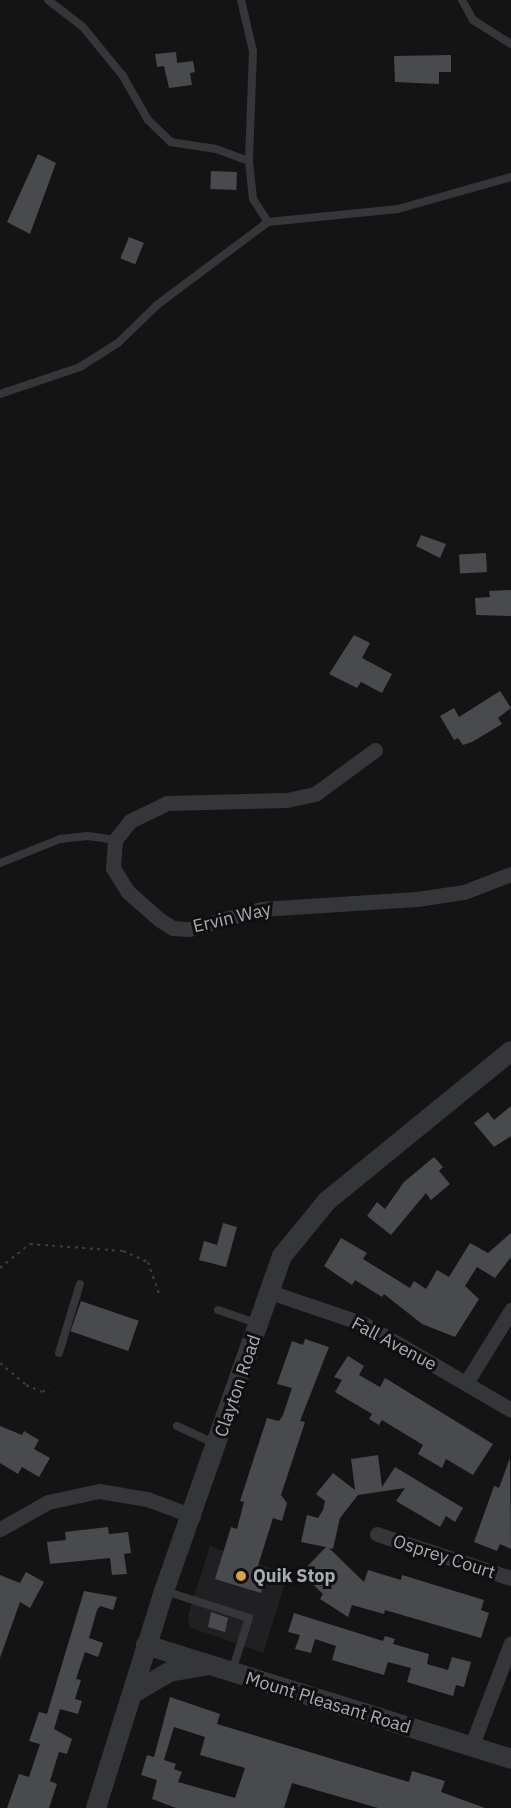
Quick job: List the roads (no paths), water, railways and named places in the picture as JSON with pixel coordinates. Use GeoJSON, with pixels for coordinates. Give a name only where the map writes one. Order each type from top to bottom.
{"type":"FeatureCollection","features":[{"type":"Feature","properties":{"kind":"street"},"geometry":{"type":"LineString","coordinates":[[115,840],[130,821],[167,803],[287,800],[315,794],[375,750]]}},
{"type":"Feature","properties":{"kind":"street","name":"Ervin Way"},"geometry":{"type":"LineString","coordinates":[[115,840],[113,868],[128,891],[160,920],[173,927],[189,929],[261,909],[417,899],[464,892],[511,874]]}},
{"type":"Feature","properties":{"kind":"street","name":"Clayton Road"},"geometry":{"type":"LineString","coordinates":[[96,1808],[164,1591],[193,1516],[282,1256],[327,1201],[511,1051]]}},
{"type":"Feature","properties":{"kind":"street","name":"Fall Avenue"},"geometry":{"type":"LineString","coordinates":[[270,1292],[364,1324],[511,1410]]}},
{"type":"Feature","properties":{"kind":"street"},"geometry":{"type":"LineString","coordinates":[[466,1383],[511,1310]]}},
{"type":"Feature","properties":{"kind":"street"},"geometry":{"type":"LineString","coordinates":[[1,1527],[48,1502],[99,1491],[147,1499],[193,1516]]}},
{"type":"Feature","properties":{"kind":"street","name":"Osprey Court"},"geometry":{"type":"LineString","coordinates":[[377,1534],[511,1578]]}},
{"type":"Feature","properties":{"kind":"street"},"geometry":{"type":"LineString","coordinates":[[471,1747],[511,1643]]}},
{"type":"Feature","properties":{"kind":"street","name":"Mount Pleasant Road"},"geometry":{"type":"LineString","coordinates":[[146,1645],[511,1759]]}},
{"type":"Feature","properties":{"kind":"street"},"geometry":{"type":"LineString","coordinates":[[132,1694],[169,1672],[211,1665]]}},
{"type":"Feature","properties":{"kind":"lane"},"geometry":{"type":"LineString","coordinates":[[48,0],[83,27],[123,76],[148,120],[171,141],[216,149],[249,161]]}},
{"type":"Feature","properties":{"kind":"lane"},"geometry":{"type":"LineString","coordinates":[[241,0],[253,51],[249,161],[253,199],[268,222]]}},
{"type":"Feature","properties":{"kind":"lane"},"geometry":{"type":"LineString","coordinates":[[462,0],[472,20],[511,44]]}},
{"type":"Feature","properties":{"kind":"lane"},"geometry":{"type":"LineString","coordinates":[[0,394],[80,367],[118,343],[157,305],[268,222],[398,209],[511,177]]}},
{"type":"Feature","properties":{"kind":"lane"},"geometry":{"type":"LineString","coordinates":[[0,863],[60,839],[88,836],[115,840]]}},
{"type":"Feature","properties":{"kind":"lane"},"geometry":{"type":"LineString","coordinates":[[59,1353],[80,1284]]}},
{"type":"Feature","properties":{"kind":"lane"},"geometry":{"type":"LineString","coordinates":[[218,1310],[259,1324]]}},
{"type":"Feature","properties":{"kind":"lane"},"geometry":{"type":"LineString","coordinates":[[177,1426],[217,1444]]}},
{"type":"Feature","properties":{"kind":"lane"},"geometry":{"type":"LineString","coordinates":[[164,1591],[249,1618],[232,1673]]}},
{"type":"Feature","properties":{"kind":"place","name":"Quik Stop"},"geometry":{"type":"Point","coordinates":[241,1576]}}]}
